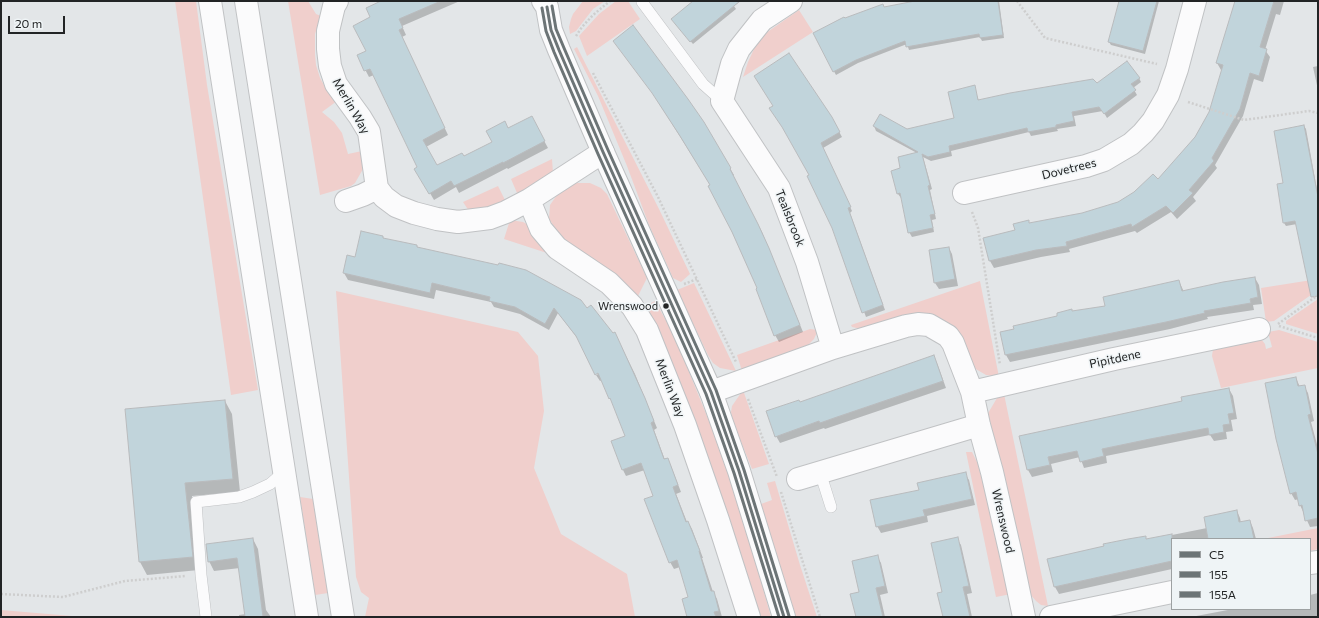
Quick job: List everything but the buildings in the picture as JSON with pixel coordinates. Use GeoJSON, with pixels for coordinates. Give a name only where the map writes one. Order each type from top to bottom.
{"type":"FeatureCollection","features":[{"type":"Feature","properties":{"kind":"main road"},"geometry":{"type":"LineString","coordinates":[[210,1],[307,617]]}},
{"type":"Feature","properties":{"kind":"main road"},"geometry":{"type":"LineString","coordinates":[[246,1],[343,617]]}},
{"type":"Feature","properties":{"kind":"main road","name":"Merlin Way"},"geometry":{"type":"LineString","coordinates":[[337,1],[334,6],[328,31],[330,66],[336,84],[356,110],[368,132],[377,188]]}},
{"type":"Feature","properties":{"kind":"main road"},"geometry":{"type":"LineString","coordinates":[[722,101],[732,64],[739,49],[762,20],[791,1]]}},
{"type":"Feature","properties":{"kind":"main road","name":"Dovetrees"},"geometry":{"type":"LineString","coordinates":[[964,193],[1086,166],[1104,160],[1131,144],[1143,133],[1161,109],[1168,95],[1177,69],[1195,1]]}},
{"type":"Feature","properties":{"kind":"main road"},"geometry":{"type":"LineString","coordinates":[[551,3],[551,30],[559,50],[603,152],[711,392],[741,478],[784,617]]}},
{"type":"Feature","properties":{"kind":"main road","name":"Tealsbrook"},"geometry":{"type":"LineString","coordinates":[[722,101],[779,188],[807,262],[833,348]]}},
{"type":"Feature","properties":{"kind":"main road"},"geometry":{"type":"LineString","coordinates":[[346,201],[363,196],[377,188],[384,197],[396,206],[414,213],[458,222],[490,218],[506,212],[529,200],[603,152]]}},
{"type":"Feature","properties":{"kind":"main road","name":"Merlin Way"},"geometry":{"type":"LineString","coordinates":[[529,200],[541,229],[557,248],[609,283],[632,306],[647,330],[687,432],[718,520],[748,617]]}},
{"type":"Feature","properties":{"kind":"main road","name":"Wrenswood"},"geometry":{"type":"LineString","coordinates":[[711,392],[833,348],[906,326],[918,324],[929,325],[948,336],[953,343],[972,392],[979,425],[992,472],[1024,617]]}},
{"type":"Feature","properties":{"kind":"main road","name":"Pipitdene"},"geometry":{"type":"LineString","coordinates":[[972,392],[1114,359],[1259,329]]}},
{"type":"Feature","properties":{"kind":"main road"},"geometry":{"type":"LineString","coordinates":[[785,482],[979,425]]}},
{"type":"Feature","properties":{"kind":"main road"},"geometry":{"type":"LineString","coordinates":[[1051,617],[1171,592]]}},
{"type":"Feature","properties":{"kind":"lane","name":"Tealsbrook"},"geometry":{"type":"LineString","coordinates":[[642,2],[703,84],[722,101]]}},
{"type":"Feature","properties":{"kind":"lane"},"geometry":{"type":"LineString","coordinates":[[206,617],[201,575],[196,502],[239,497],[270,484],[284,471]]}},
{"type":"Feature","properties":{"kind":"lane"},"geometry":{"type":"LineString","coordinates":[[820,472],[831,507]]}},
{"type":"Feature","properties":{"kind":"path"},"geometry":{"type":"LineString","coordinates":[[577,42],[575,37],[582,27],[610,1]]}},
{"type":"Feature","properties":{"kind":"path"},"geometry":{"type":"LineString","coordinates":[[1017,1],[1045,38],[1177,69]]}},
{"type":"Feature","properties":{"kind":"path"},"geometry":{"type":"LineString","coordinates":[[592,70],[658,197],[737,366],[785,482],[820,617]]}},
{"type":"Feature","properties":{"kind":"path"},"geometry":{"type":"LineString","coordinates":[[1168,95],[1244,120],[1309,111],[1318,112]]}},
{"type":"Feature","properties":{"kind":"path"},"geometry":{"type":"LineString","coordinates":[[964,193],[978,228],[1003,385]]}},
{"type":"Feature","properties":{"kind":"path"},"geometry":{"type":"LineString","coordinates":[[1318,295],[1276,325],[1318,338]]}},
{"type":"Feature","properties":{"kind":"path"},"geometry":{"type":"LineString","coordinates":[[1,594],[63,597],[125,581],[201,575]]}},
{"type":"Feature","properties":{"kind":"shaded area"},"geometry":{"type":"Polygon","coordinates":[[[175,1],[196,1],[207,85],[258,390],[231,395],[175,1]]]}},
{"type":"Feature","properties":{"kind":"shaded area"},"geometry":{"type":"Polygon","coordinates":[[[288,1],[308,1],[316,14],[321,16],[315,34],[316,65],[320,78],[328,92],[337,101],[322,112],[334,122],[342,133],[348,154],[362,151],[363,169],[355,183],[351,186],[320,195],[288,1]]]}},
{"type":"Feature","properties":{"kind":"shaded area"},"geometry":{"type":"Polygon","coordinates":[[[583,1],[605,1],[593,9],[576,31],[570,34],[569,27],[571,19],[583,1]]]}},
{"type":"Feature","properties":{"kind":"shaded area"},"geometry":{"type":"Polygon","coordinates":[[[616,1],[628,1],[640,19],[587,56],[579,36],[599,14],[616,1]]]}},
{"type":"Feature","properties":{"kind":"shaded area"},"geometry":{"type":"Polygon","coordinates":[[[799,10],[813,32],[743,77],[755,47],[766,33],[799,10]]]}},
{"type":"Feature","properties":{"kind":"shaded area"},"geometry":{"type":"Polygon","coordinates":[[[577,47],[659,209],[690,274],[681,282],[673,278],[649,225],[627,166],[598,96],[574,49],[577,47]]]}},
{"type":"Feature","properties":{"kind":"shaded area"},"geometry":{"type":"Polygon","coordinates":[[[552,159],[553,173],[520,195],[517,193],[511,179],[552,159]]]}},
{"type":"Feature","properties":{"kind":"shaded area"},"geometry":{"type":"Polygon","coordinates":[[[577,183],[590,183],[601,188],[607,194],[647,278],[637,298],[561,237],[549,219],[550,205],[557,195],[569,185],[577,183]]]}},
{"type":"Feature","properties":{"kind":"shaded area"},"geometry":{"type":"Polygon","coordinates":[[[498,186],[506,202],[479,211],[469,211],[463,202],[498,186]]]}},
{"type":"Feature","properties":{"kind":"shaded area"},"geometry":{"type":"Polygon","coordinates":[[[510,220],[523,222],[532,227],[553,255],[504,239],[510,220]]]}},
{"type":"Feature","properties":{"kind":"shaded area"},"geometry":{"type":"Polygon","coordinates":[[[1318,279],[1318,290],[1274,321],[1266,322],[1261,288],[1318,279]]]}},
{"type":"Feature","properties":{"kind":"shaded area"},"geometry":{"type":"Polygon","coordinates":[[[980,281],[999,377],[986,375],[974,368],[952,326],[937,317],[861,329],[852,327],[851,325],[980,281]]]}},
{"type":"Feature","properties":{"kind":"shaded area"},"geometry":{"type":"Polygon","coordinates":[[[694,283],[736,371],[720,368],[713,363],[677,290],[694,283]]]}},
{"type":"Feature","properties":{"kind":"shaded area"},"geometry":{"type":"Polygon","coordinates":[[[336,291],[518,332],[538,356],[544,411],[534,468],[561,534],[627,574],[635,617],[365,617],[369,598],[361,592],[356,577],[336,291]]]}},
{"type":"Feature","properties":{"kind":"shaded area"},"geometry":{"type":"Polygon","coordinates":[[[1318,299],[1318,334],[1286,324],[1286,321],[1318,299]]]}},
{"type":"Feature","properties":{"kind":"shaded area"},"geometry":{"type":"Polygon","coordinates":[[[655,301],[674,335],[724,458],[751,545],[771,617],[756,617],[643,307],[655,301]]]}},
{"type":"Feature","properties":{"kind":"shaded area"},"geometry":{"type":"Polygon","coordinates":[[[810,329],[818,330],[814,339],[808,345],[742,371],[737,355],[810,329]]]}},
{"type":"Feature","properties":{"kind":"shaded area"},"geometry":{"type":"Polygon","coordinates":[[[1279,330],[1318,342],[1318,368],[1221,388],[1212,356],[1213,349],[1261,339],[1265,344],[1266,349],[1272,347],[1268,332],[1279,330]]]}},
{"type":"Feature","properties":{"kind":"shaded area"},"geometry":{"type":"Polygon","coordinates":[[[743,390],[769,464],[752,469],[733,422],[731,412],[732,406],[743,390]]]}},
{"type":"Feature","properties":{"kind":"shaded area"},"geometry":{"type":"Polygon","coordinates":[[[1004,394],[1048,606],[1041,605],[1030,594],[987,415],[997,398],[1004,394]]]}},
{"type":"Feature","properties":{"kind":"shaded area"},"geometry":{"type":"Polygon","coordinates":[[[966,452],[972,452],[978,464],[1011,594],[996,597],[966,452]]]}},
{"type":"Feature","properties":{"kind":"shaded area"},"geometry":{"type":"Polygon","coordinates":[[[775,481],[817,617],[795,617],[761,504],[772,500],[767,483],[775,481]]]}},
{"type":"Feature","properties":{"kind":"shaded area"},"geometry":{"type":"Polygon","coordinates":[[[300,497],[313,499],[328,593],[315,595],[300,497]]]}},
{"type":"Feature","properties":{"kind":"shaded area"},"geometry":{"type":"Polygon","coordinates":[[[1318,528],[1318,549],[1311,551],[1311,538],[1268,538],[1318,528]]]}},
{"type":"Feature","properties":{"kind":"shaded area"},"geometry":{"type":"Polygon","coordinates":[[[1,610],[72,616],[72,617],[1,617],[1,610]]]}},
{"type":"Feature","properties":{"kind":"transit line","name":"155A"},"geometry":{"type":"LineString","coordinates":[[552,6],[556,29],[564,48],[608,150],[716,390],[744,470],[789,616]]}},
{"type":"Feature","properties":{"kind":"transit line","name":"C5"},"geometry":{"type":"LineString","coordinates":[[547,7],[551,30],[559,50],[603,152],[711,392],[739,471],[784,617]]}},
{"type":"Feature","properties":{"kind":"transit line","name":"155"},"geometry":{"type":"LineString","coordinates":[[542,8],[546,31],[554,52],[598,154],[706,394],[734,473],[779,617]]}},
{"type":"Feature","properties":{"kind":"place","name":"Wrenswood"},"geometry":{"type":"Point","coordinates":[666,306]}}]}
